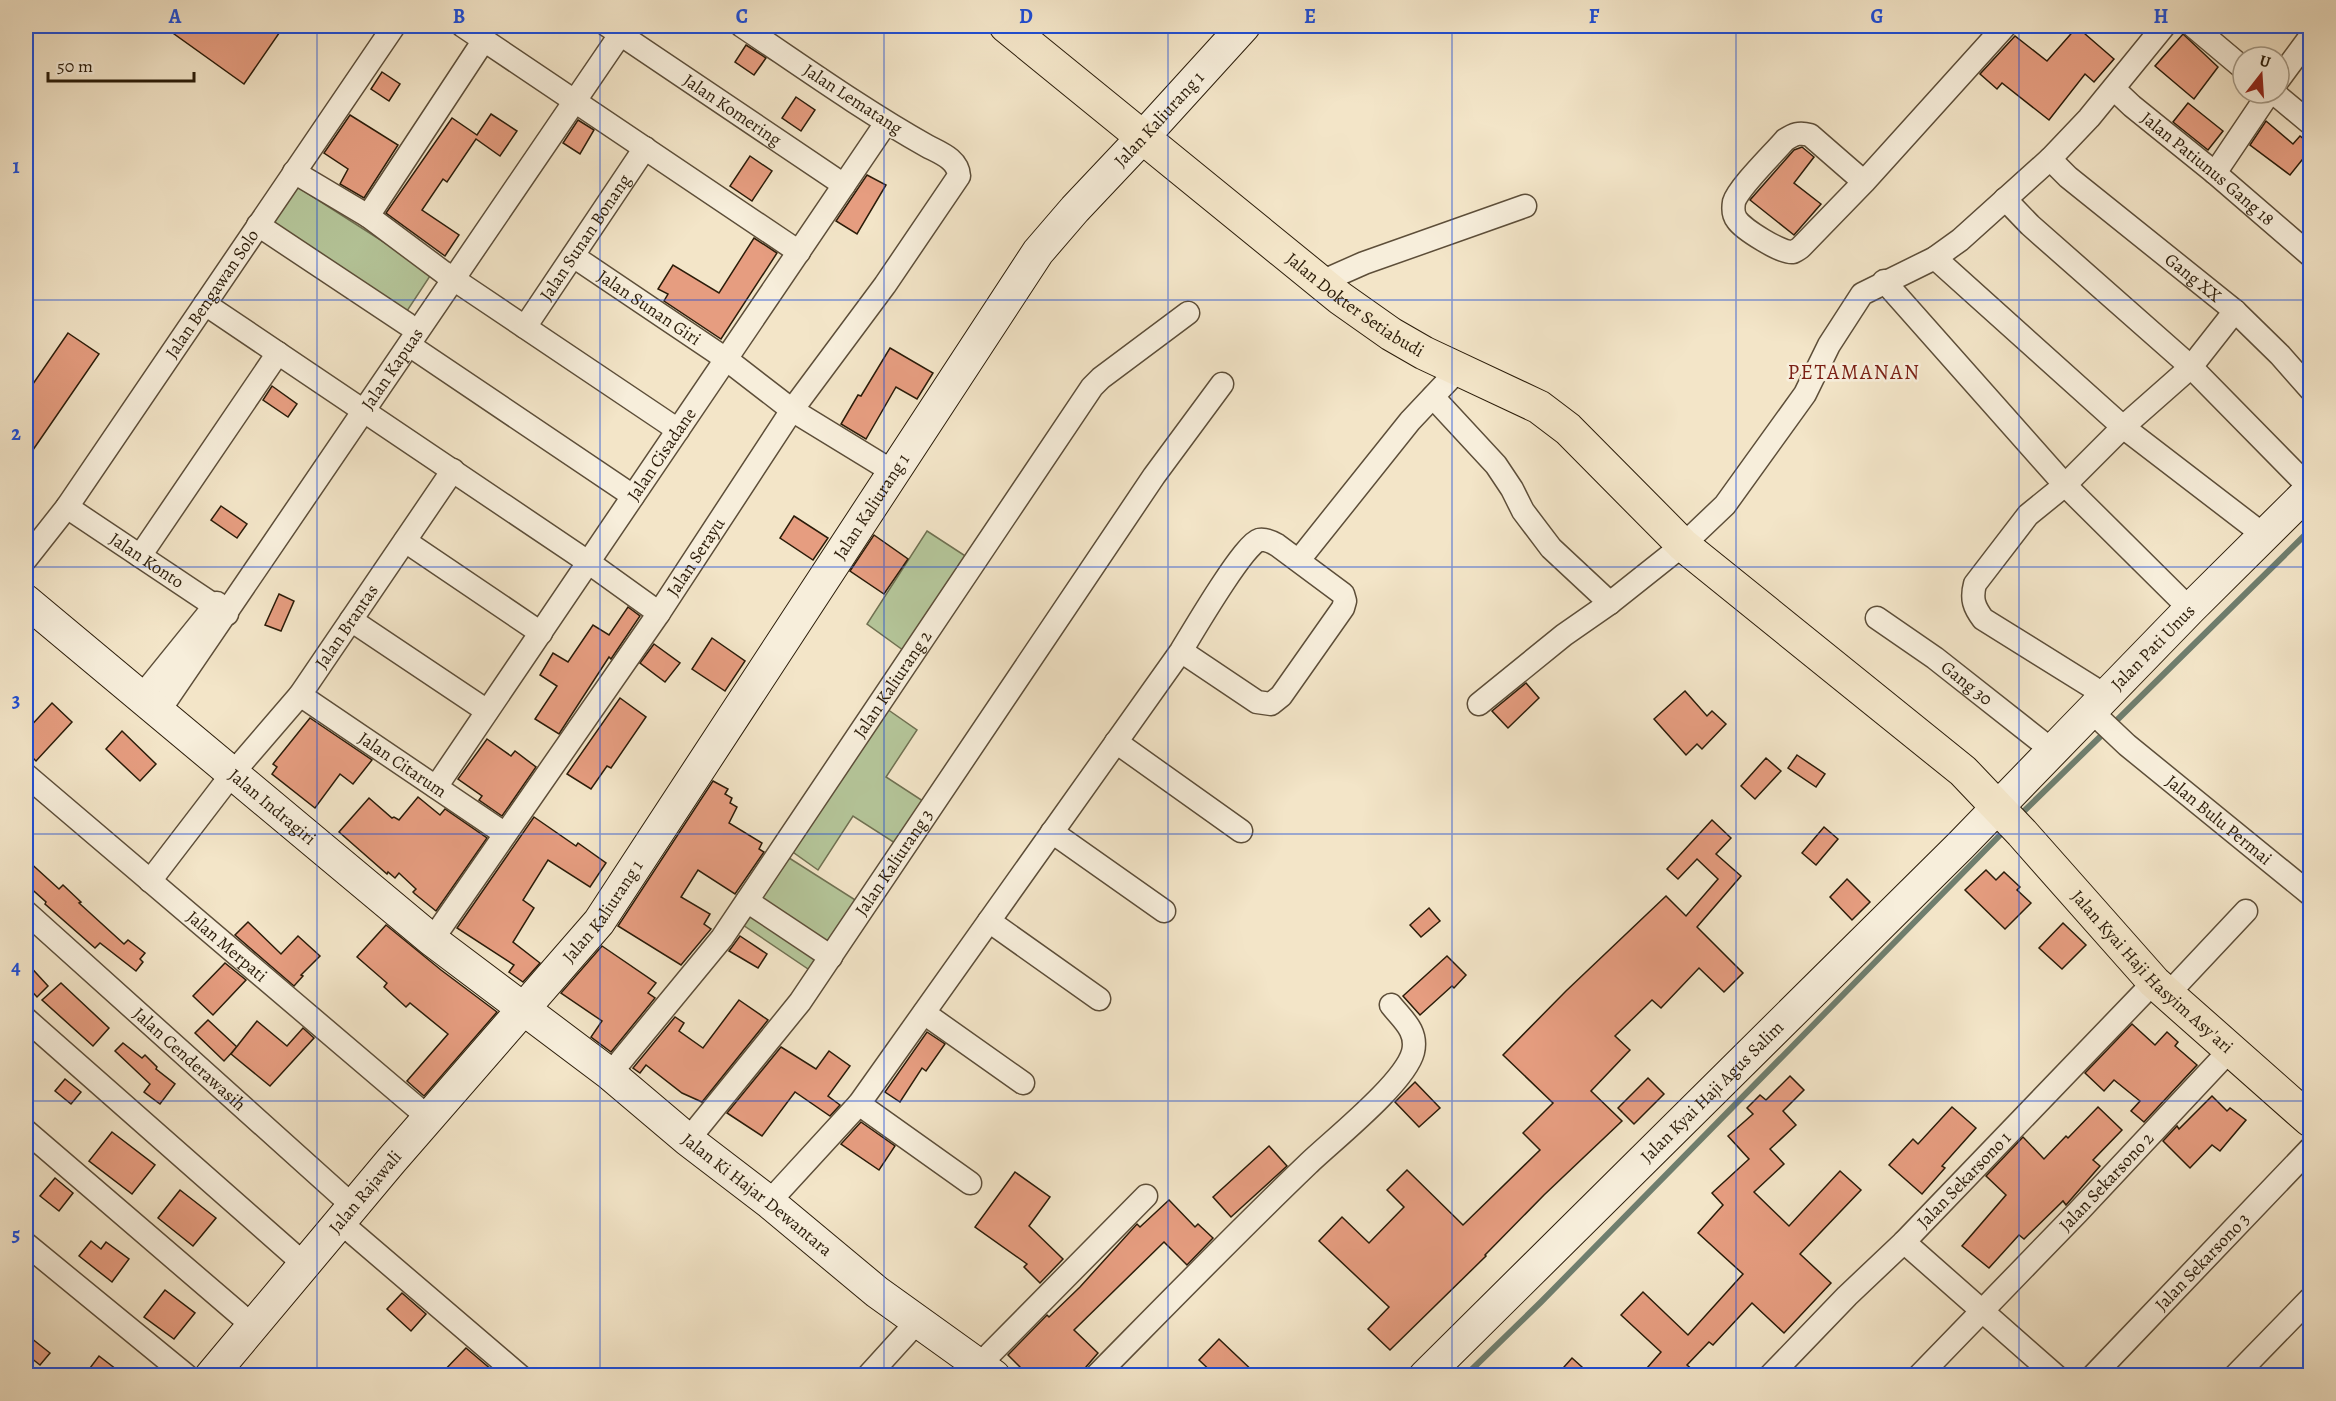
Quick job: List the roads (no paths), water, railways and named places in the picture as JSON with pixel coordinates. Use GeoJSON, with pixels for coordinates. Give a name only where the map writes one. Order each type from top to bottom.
{"type":"FeatureCollection","features":[{"type":"Feature","properties":{"kind":"highway","name":"Jalan Dokter Setiabudi"},"geometry":{"type":"LineString","coordinates":[[1006,26],[1320,282],[1391,334],[1539,407],[1568,429],[1683,545],[1720,574]]}},
{"type":"Feature","properties":{"kind":"highway","name":"Jalan Kyai Haji Hasyim Asy'ari"},"geometry":{"type":"LineString","coordinates":[[1720,574],[1963,771],[2161,988],[2310,1120]]}},
{"type":"Feature","properties":{"kind":"main road","name":"Jalan Kaliurang 1"},"geometry":{"type":"LineString","coordinates":[[523,1010],[599,922],[1038,252],[1244,26]]}},
{"type":"Feature","properties":{"kind":"main road","name":"Jalan Pati Unus"},"geometry":{"type":"LineString","coordinates":[[2007,818],[2053,751],[2100,710],[2190,609],[2310,489]]}},
{"type":"Feature","properties":{"kind":"main road","name":"Jalan Indragiri"},"geometry":{"type":"LineString","coordinates":[[26,601],[432,940],[523,1010]]}},
{"type":"Feature","properties":{"kind":"main road","name":"Jalan Kyai Haji Agus Salim"},"geometry":{"type":"LineString","coordinates":[[1425,1376],[1961,845],[2007,818]]}},
{"type":"Feature","properties":{"kind":"main road","name":"Jalan Ki Hajar Dewantara"},"geometry":{"type":"LineString","coordinates":[[523,1010],[610,1074],[877,1292],[973,1364]]}},
{"type":"Feature","properties":{"kind":"main road","name":"Jalan Rajawali"},"geometry":{"type":"LineString","coordinates":[[211,1376],[391,1161],[523,1010]]}},
{"type":"Feature","properties":{"kind":"street","name":"Jalan Bengawan Solo"},"geometry":{"type":"LineString","coordinates":[[26,559],[67,507],[393,26]]}},
{"type":"Feature","properties":{"kind":"street"},"geometry":{"type":"LineString","coordinates":[[463,26],[799,252]]}},
{"type":"Feature","properties":{"kind":"street","name":"Jalan Lematang"},"geometry":{"type":"LineString","coordinates":[[742,26],[886,123],[954,162],[959,176]]}},
{"type":"Feature","properties":{"kind":"street"},"geometry":{"type":"LineString","coordinates":[[1864,182],[1809,135],[1793,134],[1785,140],[1735,199],[1733,209],[1736,219],[1742,225],[1772,246],[1786,252],[1794,252],[1810,239],[1864,182],[2005,26]]}},
{"type":"Feature","properties":{"kind":"street"},"geometry":{"type":"LineString","coordinates":[[1479,704],[1564,635],[1610,603],[1683,545],[1725,505],[1805,394],[1829,345],[1853,304],[1862,294],[1884,281],[1935,258],[1960,240],[2016,212],[2122,96],[2164,26]]}},
{"type":"Feature","properties":{"kind":"street","name":"Jalan Kapuas"},"geometry":{"type":"LineString","coordinates":[[150,704],[221,610],[614,28]]}},
{"type":"Feature","properties":{"kind":"street","name":"Jalan Komering"},"geometry":{"type":"LineString","coordinates":[[614,28],[844,185]]}},
{"type":"Feature","properties":{"kind":"street"},"geometry":{"type":"LineString","coordinates":[[2195,28],[2231,58]]}},
{"type":"Feature","properties":{"kind":"street"},"geometry":{"type":"LineString","coordinates":[[2291,62],[2310,36]]}},
{"type":"Feature","properties":{"kind":"street"},"geometry":{"type":"LineString","coordinates":[[368,216],[484,40]]}},
{"type":"Feature","properties":{"kind":"street","name":"Jalan Patiunus Gang 18"},"geometry":{"type":"LineString","coordinates":[[2122,96],[2310,255]]}},
{"type":"Feature","properties":{"kind":"street"},"geometry":{"type":"LineString","coordinates":[[2215,173],[2261,105]]}},
{"type":"Feature","properties":{"kind":"street"},"geometry":{"type":"LineString","coordinates":[[2288,105],[2310,123]]}},
{"type":"Feature","properties":{"kind":"street","name":"Jalan Cisadane"},"geometry":{"type":"LineString","coordinates":[[436,787],[886,123]]}},
{"type":"Feature","properties":{"kind":"street","name":"Jalan Sunan Bonang"},"geometry":{"type":"LineString","coordinates":[[525,327],[645,148]]}},
{"type":"Feature","properties":{"kind":"street","name":"Gang XX"},"geometry":{"type":"LineString","coordinates":[[2058,167],[2235,311],[2280,355],[2310,389]]}},
{"type":"Feature","properties":{"kind":"street"},"geometry":{"type":"LineString","coordinates":[[294,172],[368,216],[448,275],[678,430]]}},
{"type":"Feature","properties":{"kind":"street","name":"Jalan Serayu"},"geometry":{"type":"LineString","coordinates":[[432,940],[659,613],[792,410],[885,285],[959,176]]}},
{"type":"Feature","properties":{"kind":"street"},"geometry":{"type":"LineString","coordinates":[[1320,282],[1364,263],[1525,206]]}},
{"type":"Feature","properties":{"kind":"street"},"geometry":{"type":"LineString","coordinates":[[2016,212],[2191,367],[2310,489]]}},
{"type":"Feature","properties":{"kind":"street"},"geometry":{"type":"LineString","coordinates":[[258,225],[633,496]]}},
{"type":"Feature","properties":{"kind":"street","name":"Jalan Sunan Giri"},"geometry":{"type":"LineString","coordinates":[[573,256],[726,359],[792,410],[895,473]]}},
{"type":"Feature","properties":{"kind":"street"},"geometry":{"type":"LineString","coordinates":[[1935,258],[2123,427],[2265,536]]}},
{"type":"Feature","properties":{"kind":"street"},"geometry":{"type":"LineString","coordinates":[[1884,281],[2065,485],[2190,609]]}},
{"type":"Feature","properties":{"kind":"street"},"geometry":{"type":"LineString","coordinates":[[205,304],[453,470],[659,613]]}},
{"type":"Feature","properties":{"kind":"street"},"geometry":{"type":"LineString","coordinates":[[2065,485],[2123,427],[2191,367],[2235,311]]}},
{"type":"Feature","properties":{"kind":"street","name":"Jalan Kaliurang 2"},"geometry":{"type":"LineString","coordinates":[[610,1074],[722,938],[1092,387],[1188,313]]}},
{"type":"Feature","properties":{"kind":"street"},"geometry":{"type":"LineString","coordinates":[[140,556],[278,353]]}},
{"type":"Feature","properties":{"kind":"street"},"geometry":{"type":"LineString","coordinates":[[1299,560],[1368,472],[1459,369]]}},
{"type":"Feature","properties":{"kind":"street","name":"Jalan Kaliurang 3"},"geometry":{"type":"LineString","coordinates":[[688,1140],[800,1002],[1154,476],[1222,384]]}},
{"type":"Feature","properties":{"kind":"street"},"geometry":{"type":"LineString","coordinates":[[1433,397],[1496,465],[1523,511],[1551,548],[1610,603]]}},
{"type":"Feature","properties":{"kind":"street","name":"Jalan Brantas"},"geometry":{"type":"LineString","coordinates":[[150,881],[232,774],[300,695],[453,470]]}},
{"type":"Feature","properties":{"kind":"street","name":"Jalan Bulu Permai"},"geometry":{"type":"LineString","coordinates":[[2065,485],[2028,515],[1975,584],[1972,595],[1976,610],[1983,619],[2100,710],[2127,745],[2310,894]]}},
{"type":"Feature","properties":{"kind":"street","name":"Jalan Konto"},"geometry":{"type":"LineString","coordinates":[[67,507],[221,610]]}},
{"type":"Feature","properties":{"kind":"street"},"geometry":{"type":"LineString","coordinates":[[769,1202],[859,1104],[1181,651],[1250,547],[1258,540],[1268,540],[1299,560],[1343,594],[1345,601],[1343,608],[1281,696],[1271,704],[1257,702],[1181,651]]}},
{"type":"Feature","properties":{"kind":"street"},"geometry":{"type":"LineString","coordinates":[[405,541],[541,633]]}},
{"type":"Feature","properties":{"kind":"street","name":"Gang 30"},"geometry":{"type":"LineString","coordinates":[[1876,618],[1935,658],[2053,751]]}},
{"type":"Feature","properties":{"kind":"street"},"geometry":{"type":"LineString","coordinates":[[351,620],[487,711]]}},
{"type":"Feature","properties":{"kind":"street","name":"Jalan Citarum"},"geometry":{"type":"LineString","coordinates":[[300,695],[505,834]]}},
{"type":"Feature","properties":{"kind":"street"},"geometry":{"type":"LineString","coordinates":[[1116,742],[1241,831]]}},
{"type":"Feature","properties":{"kind":"street","name":"Jalan Merpati"},"geometry":{"type":"LineString","coordinates":[[26,774],[429,1118]]}},
{"type":"Feature","properties":{"kind":"street"},"geometry":{"type":"LineString","coordinates":[[1052,832],[1164,911]]}},
{"type":"Feature","properties":{"kind":"street"},"geometry":{"type":"LineString","coordinates":[[747,901],[831,957]]}},
{"type":"Feature","properties":{"kind":"street","name":"Jalan Sekarsono 1"},"geometry":{"type":"LineString","coordinates":[[1770,1376],[1847,1296],[2161,988],[2246,911]]}},
{"type":"Feature","properties":{"kind":"street","name":"Jalan Cenderawasih"},"geometry":{"type":"LineString","coordinates":[[26,912],[520,1376]]}},
{"type":"Feature","properties":{"kind":"street"},"geometry":{"type":"LineString","coordinates":[[989,921],[1099,999]]}},
{"type":"Feature","properties":{"kind":"street"},"geometry":{"type":"LineString","coordinates":[[1096,1376],[1309,1163],[1394,1082],[1410,1060],[1414,1042],[1412,1030],[1391,1005]]}},
{"type":"Feature","properties":{"kind":"street"},"geometry":{"type":"LineString","coordinates":[[924,1013],[1023,1083]]}},
{"type":"Feature","properties":{"kind":"street"},"geometry":{"type":"LineString","coordinates":[[26,1019],[304,1264]]}},
{"type":"Feature","properties":{"kind":"street","name":"Jalan Sekarsono 2"},"geometry":{"type":"LineString","coordinates":[[1919,1376],[2230,1050]]}},
{"type":"Feature","properties":{"kind":"street"},"geometry":{"type":"LineString","coordinates":[[859,1104],[970,1183]]}},
{"type":"Feature","properties":{"kind":"street"},"geometry":{"type":"LineString","coordinates":[[26,1131],[253,1326]]}},
{"type":"Feature","properties":{"kind":"street","name":"Jalan Sekarsono 3"},"geometry":{"type":"LineString","coordinates":[[2093,1376],[2310,1149]]}},
{"type":"Feature","properties":{"kind":"street"},"geometry":{"type":"LineString","coordinates":[[973,1364],[1146,1196]]}},
{"type":"Feature","properties":{"kind":"street"},"geometry":{"type":"LineString","coordinates":[[1904,1242],[2056,1376]]}},
{"type":"Feature","properties":{"kind":"street"},"geometry":{"type":"LineString","coordinates":[[26,1244],[187,1376]]}},
{"type":"Feature","properties":{"kind":"street"},"geometry":{"type":"LineString","coordinates":[[2235,1376],[2310,1299]]}},
{"type":"Feature","properties":{"kind":"street"},"geometry":{"type":"LineString","coordinates":[[868,1376],[916,1322]]}},
{"type":"Feature","properties":{"kind":"waterway"},"geometry":{"type":"LineString","coordinates":[[2113,724],[2310,530]]}},
{"type":"Feature","properties":{"kind":"waterway"},"geometry":{"type":"LineString","coordinates":[[2019,816],[2106,731]]}},
{"type":"Feature","properties":{"kind":"waterway"},"geometry":{"type":"LineString","coordinates":[[1465,1376],[1541,1302],[2005,830]]}},
{"type":"Feature","properties":{"kind":"district","name":"PETAMANAN"},"geometry":{"type":"Point","coordinates":[1854,372]}}]}
